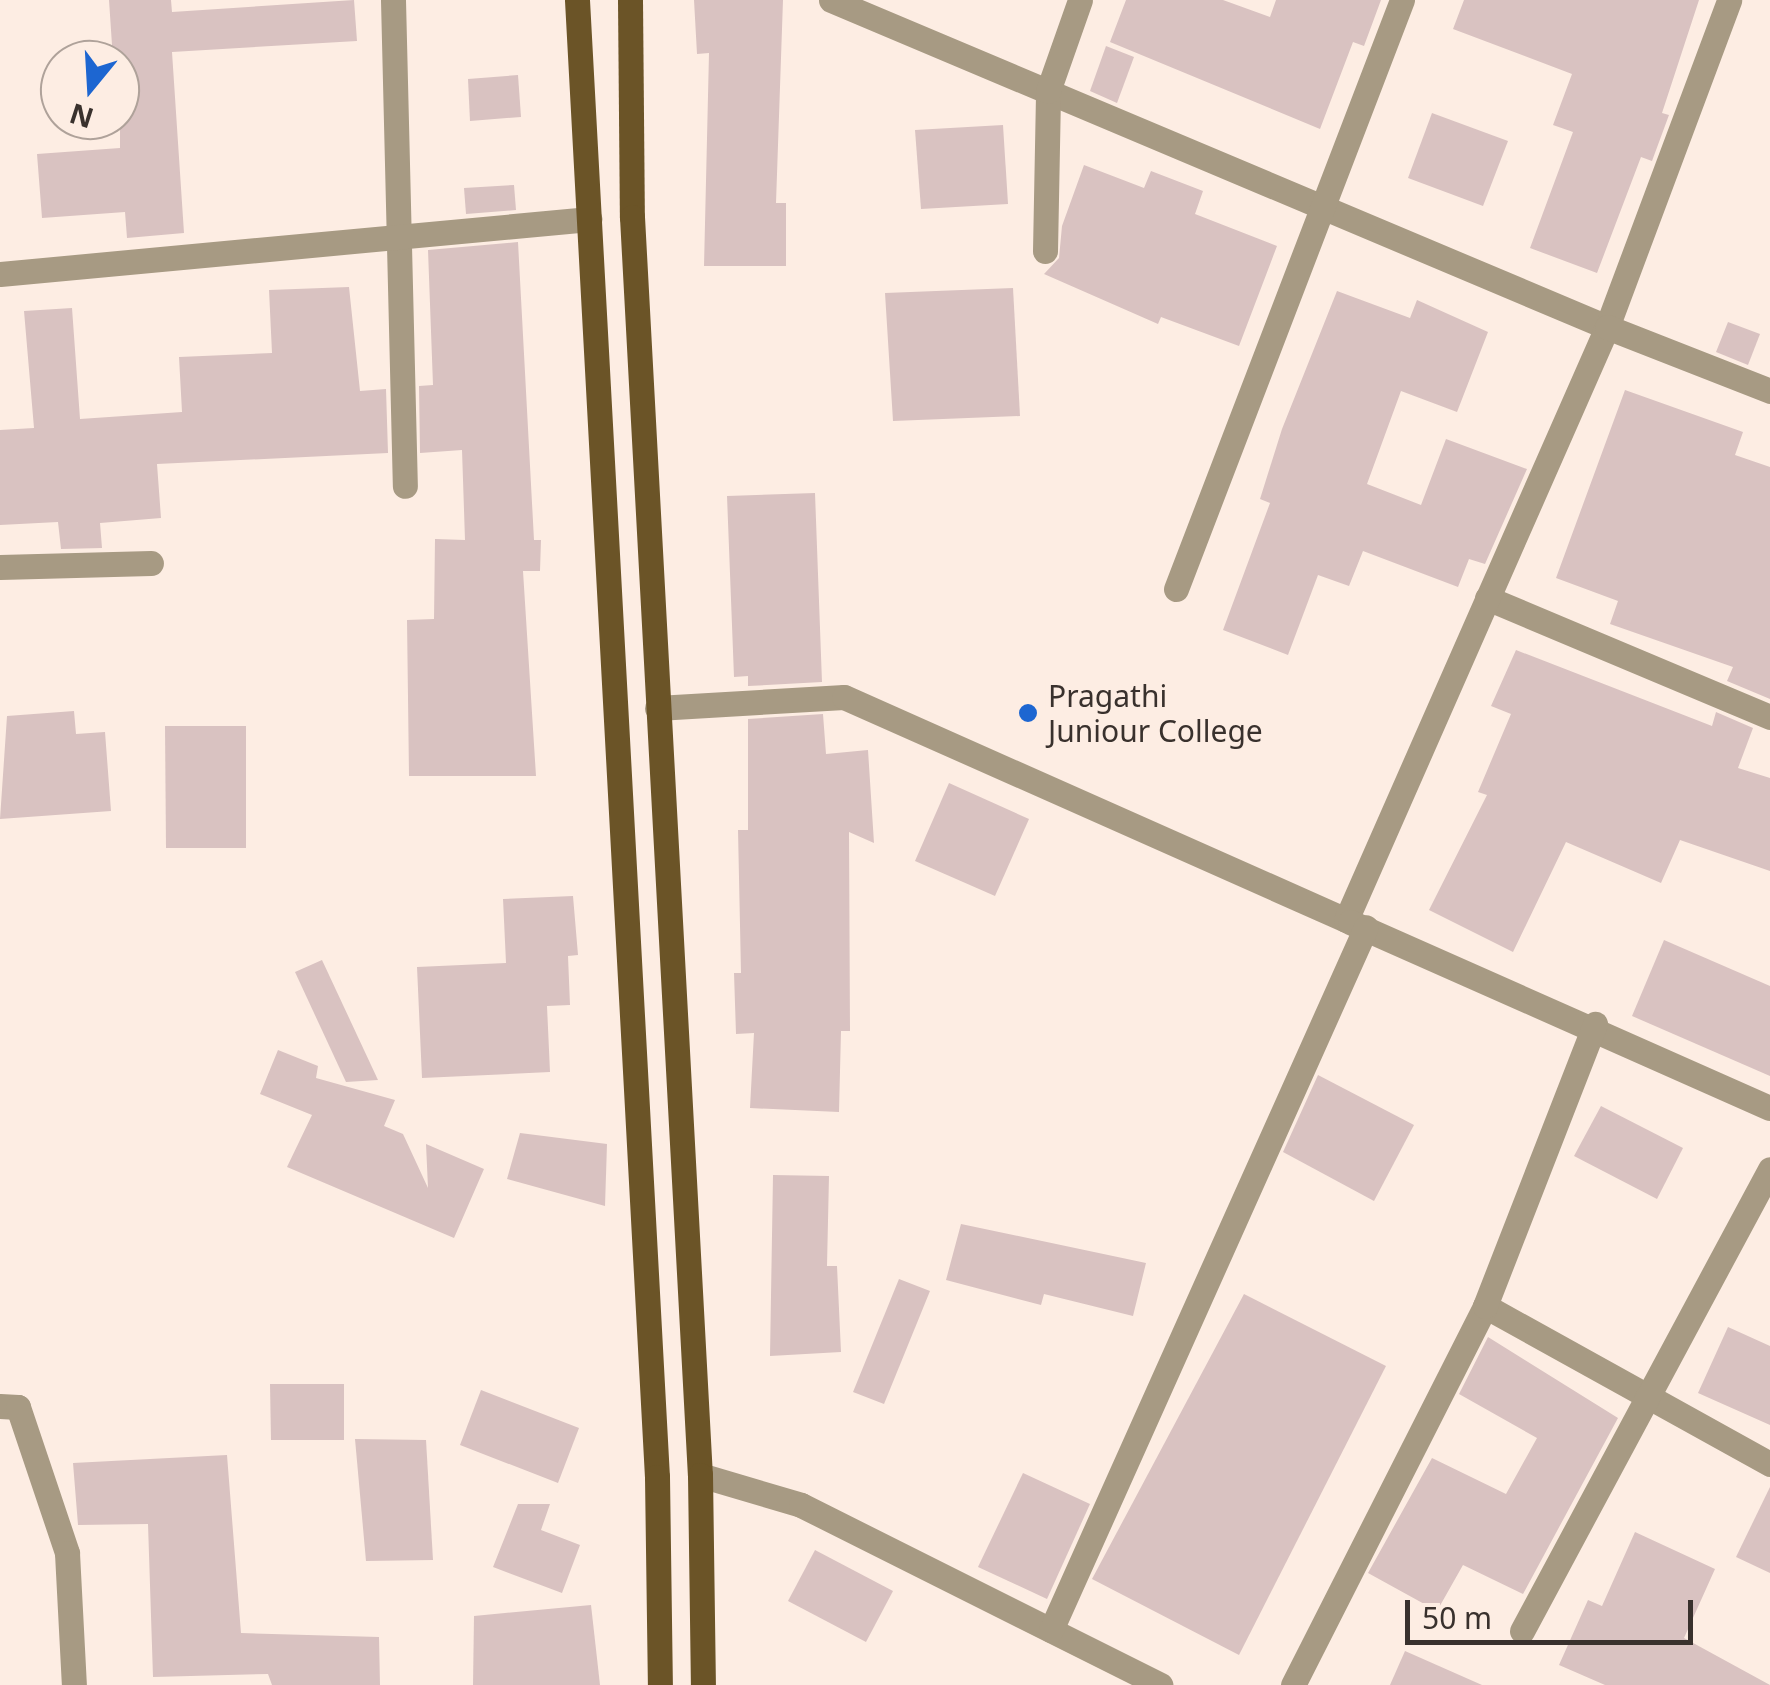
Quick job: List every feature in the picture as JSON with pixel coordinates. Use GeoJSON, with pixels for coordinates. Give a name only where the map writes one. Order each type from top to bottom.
{"type":"FeatureCollection","features":[{"type":"Feature","properties":{"kind":"main road"},"geometry":{"type":"LineString","coordinates":[[577,0],[658,1477],[660,1685]]}},
{"type":"Feature","properties":{"kind":"main road"},"geometry":{"type":"LineString","coordinates":[[630,0],[656,708],[700,1475],[703,1685]]}},
{"type":"Feature","properties":{"kind":"street"},"geometry":{"type":"LineString","coordinates":[[394,0],[406,486]]}},
{"type":"Feature","properties":{"kind":"street"},"geometry":{"type":"LineString","coordinates":[[831,0],[1320,209],[1770,391]]}},
{"type":"Feature","properties":{"kind":"street"},"geometry":{"type":"LineString","coordinates":[[1045,251],[1048,91],[1080,0]]}},
{"type":"Feature","properties":{"kind":"street"},"geometry":{"type":"LineString","coordinates":[[1176,589],[1402,0]]}},
{"type":"Feature","properties":{"kind":"street"},"geometry":{"type":"LineString","coordinates":[[1051,1630],[1356,924],[1486,598],[1607,327],[1729,0]]}},
{"type":"Feature","properties":{"kind":"street"},"geometry":{"type":"LineString","coordinates":[[0,274],[397,231],[589,219]]}},
{"type":"Feature","properties":{"kind":"street"},"geometry":{"type":"LineString","coordinates":[[0,567],[150,563]]}},
{"type":"Feature","properties":{"kind":"street"},"geometry":{"type":"LineString","coordinates":[[1486,598],[1770,717]]}},
{"type":"Feature","properties":{"kind":"street"},"geometry":{"type":"LineString","coordinates":[[656,708],[844,697],[1356,924],[1595,1024],[1770,1108]]}},
{"type":"Feature","properties":{"kind":"street"},"geometry":{"type":"LineString","coordinates":[[1293,1685],[1485,1306],[1595,1024]]}},
{"type":"Feature","properties":{"kind":"street"},"geometry":{"type":"LineString","coordinates":[[1522,1631],[1644,1395],[1770,1169]]}},
{"type":"Feature","properties":{"kind":"street"},"geometry":{"type":"LineString","coordinates":[[1485,1306],[1770,1464]]}},
{"type":"Feature","properties":{"kind":"street"},"geometry":{"type":"LineString","coordinates":[[0,1406],[18,1407],[66,1553],[74,1685]]}},
{"type":"Feature","properties":{"kind":"street"},"geometry":{"type":"LineString","coordinates":[[700,1475],[801,1504],[1160,1685]]}},
{"type":"Feature","properties":{"kind":"building"},"geometry":{"type":"Polygon","coordinates":[[[109,0],[171,0],[172,12],[354,0],[357,41],[172,52],[184,233],[127,238],[125,212],[42,218],[37,154],[120,148],[120,140],[140,140],[140,40],[112,40],[109,0]]]}},
{"type":"Feature","properties":{"kind":"building"},"geometry":{"type":"Polygon","coordinates":[[[694,0],[783,0],[776,203],[786,203],[786,266],[704,266],[709,53],[697,54],[694,0]]]}},
{"type":"Feature","properties":{"kind":"building"},"geometry":{"type":"Polygon","coordinates":[[[1126,0],[1223,0],[1270,17],[1276,0],[1381,0],[1364,46],[1353,42],[1320,129],[1110,42],[1126,0]]]}},
{"type":"Feature","properties":{"kind":"building"},"geometry":{"type":"Polygon","coordinates":[[[1464,0],[1699,0],[1662,113],[1669,115],[1652,161],[1641,157],[1597,273],[1530,248],[1573,132],[1553,125],[1572,74],[1453,29],[1464,0]]]}},
{"type":"Feature","properties":{"kind":"building"},"geometry":{"type":"Polygon","coordinates":[[[1106,46],[1134,57],[1117,103],[1090,91],[1106,46]]]}},
{"type":"Feature","properties":{"kind":"building"},"geometry":{"type":"Polygon","coordinates":[[[518,75],[521,117],[470,121],[468,79],[518,75]]]}},
{"type":"Feature","properties":{"kind":"building"},"geometry":{"type":"Polygon","coordinates":[[[1432,113],[1508,141],[1483,206],[1408,178],[1432,113]]]}},
{"type":"Feature","properties":{"kind":"building"},"geometry":{"type":"Polygon","coordinates":[[[1003,125],[1008,204],[921,209],[915,130],[1003,125]]]}},
{"type":"Feature","properties":{"kind":"building"},"geometry":{"type":"Polygon","coordinates":[[[1084,165],[1144,188],[1151,171],[1203,191],[1195,214],[1277,246],[1239,346],[1161,317],[1158,324],[1044,274],[1059,258],[1062,226],[1084,165]]]}},
{"type":"Feature","properties":{"kind":"building"},"geometry":{"type":"Polygon","coordinates":[[[514,185],[516,210],[466,214],[464,188],[514,185]]]}},
{"type":"Feature","properties":{"kind":"building"},"geometry":{"type":"Polygon","coordinates":[[[518,242],[534,540],[541,540],[540,571],[523,571],[536,776],[409,776],[407,620],[434,619],[435,539],[465,540],[462,450],[420,453],[419,386],[433,385],[428,250],[518,242]]]}},
{"type":"Feature","properties":{"kind":"building"},"geometry":{"type":"Polygon","coordinates":[[[349,287],[360,391],[386,389],[388,453],[157,464],[161,518],[100,523],[102,548],[61,549],[58,522],[0,525],[0,430],[34,428],[24,311],[72,308],[80,419],[182,412],[179,357],[272,353],[269,290],[349,287]]]}},
{"type":"Feature","properties":{"kind":"building"},"geometry":{"type":"Polygon","coordinates":[[[1013,288],[1020,416],[893,421],[885,293],[1013,288]]]}},
{"type":"Feature","properties":{"kind":"building"},"geometry":{"type":"Polygon","coordinates":[[[1337,291],[1410,318],[1417,300],[1488,332],[1457,412],[1401,391],[1367,484],[1421,505],[1446,439],[1527,469],[1485,564],[1469,559],[1458,587],[1363,551],[1349,586],[1318,575],[1288,655],[1223,630],[1270,503],[1260,499],[1282,429],[1337,291]]]}},
{"type":"Feature","properties":{"kind":"building"},"geometry":{"type":"Polygon","coordinates":[[[1728,322],[1760,334],[1748,365],[1716,352],[1728,322]]]}},
{"type":"Feature","properties":{"kind":"building"},"geometry":{"type":"Polygon","coordinates":[[[1625,390],[1743,432],[1735,455],[1770,467],[1770,699],[1727,681],[1733,667],[1610,624],[1618,601],[1556,578],[1625,390]]]}},
{"type":"Feature","properties":{"kind":"building"},"geometry":{"type":"Polygon","coordinates":[[[815,493],[822,682],[748,686],[748,676],[734,677],[727,496],[815,493]]]}},
{"type":"Feature","properties":{"kind":"building"},"geometry":{"type":"Polygon","coordinates":[[[1516,650],[1712,726],[1716,712],[1753,728],[1738,768],[1770,778],[1770,871],[1680,840],[1661,883],[1566,842],[1513,952],[1429,910],[1487,795],[1478,792],[1511,714],[1491,706],[1516,650]]]}},
{"type":"Feature","properties":{"kind":"building"},"geometry":{"type":"Polygon","coordinates":[[[74,711],[76,734],[105,732],[111,811],[0,819],[7,716],[74,711]]]}},
{"type":"Feature","properties":{"kind":"building"},"geometry":{"type":"Polygon","coordinates":[[[823,714],[826,754],[868,750],[874,843],[849,832],[850,1031],[841,1031],[839,1112],[750,1108],[754,1033],[736,1034],[734,973],[741,973],[738,830],[748,830],[748,719],[823,714]]]}},
{"type":"Feature","properties":{"kind":"building"},"geometry":{"type":"Polygon","coordinates":[[[165,726],[246,726],[246,848],[166,848],[165,726]]]}},
{"type":"Feature","properties":{"kind":"building"},"geometry":{"type":"Polygon","coordinates":[[[949,783],[1029,819],[995,896],[915,861],[949,783]]]}},
{"type":"Feature","properties":{"kind":"building"},"geometry":{"type":"Polygon","coordinates":[[[573,896],[578,955],[568,956],[570,1005],[547,1006],[550,1072],[422,1078],[417,967],[506,963],[503,899],[573,896]]]}},
{"type":"Feature","properties":{"kind":"building"},"geometry":{"type":"Polygon","coordinates":[[[1664,940],[1770,986],[1770,1076],[1632,1016],[1664,940]]]}},
{"type":"Feature","properties":{"kind":"building"},"geometry":{"type":"Polygon","coordinates":[[[322,960],[378,1080],[346,1082],[295,972],[322,960]]]}},
{"type":"Feature","properties":{"kind":"building"},"geometry":{"type":"Polygon","coordinates":[[[278,1050],[318,1066],[316,1078],[395,1100],[384,1126],[403,1134],[428,1188],[426,1144],[484,1169],[454,1238],[287,1167],[312,1115],[260,1094],[278,1050]]]}},
{"type":"Feature","properties":{"kind":"building"},"geometry":{"type":"Polygon","coordinates":[[[1318,1075],[1414,1125],[1374,1201],[1283,1152],[1318,1075]]]}},
{"type":"Feature","properties":{"kind":"building"},"geometry":{"type":"Polygon","coordinates":[[[1601,1106],[1683,1148],[1657,1199],[1574,1156],[1601,1106]]]}},
{"type":"Feature","properties":{"kind":"building"},"geometry":{"type":"Polygon","coordinates":[[[520,1133],[607,1144],[605,1206],[507,1179],[520,1133]]]}},
{"type":"Feature","properties":{"kind":"building"},"geometry":{"type":"Polygon","coordinates":[[[773,1175],[829,1176],[827,1266],[837,1266],[841,1352],[770,1356],[773,1175]]]}},
{"type":"Feature","properties":{"kind":"building"},"geometry":{"type":"Polygon","coordinates":[[[961,1224],[1146,1263],[1133,1316],[1044,1294],[1041,1305],[946,1280],[961,1224]]]}},
{"type":"Feature","properties":{"kind":"building"},"geometry":{"type":"Polygon","coordinates":[[[899,1279],[930,1291],[884,1404],[853,1392],[899,1279]]]}},
{"type":"Feature","properties":{"kind":"building"},"geometry":{"type":"Polygon","coordinates":[[[1244,1294],[1386,1366],[1239,1655],[1092,1579],[1244,1294]]]}},
{"type":"Feature","properties":{"kind":"building"},"geometry":{"type":"Polygon","coordinates":[[[1728,1327],[1770,1346],[1770,1425],[1698,1393],[1728,1327]]]}},
{"type":"Feature","properties":{"kind":"building"},"geometry":{"type":"Polygon","coordinates":[[[1488,1337],[1618,1418],[1523,1594],[1463,1565],[1437,1611],[1368,1573],[1432,1458],[1506,1494],[1537,1438],[1459,1394],[1488,1337]]]}},
{"type":"Feature","properties":{"kind":"building"},"geometry":{"type":"Polygon","coordinates":[[[270,1384],[344,1384],[344,1440],[271,1440],[270,1384]]]}},
{"type":"Feature","properties":{"kind":"building"},"geometry":{"type":"Polygon","coordinates":[[[481,1390],[579,1428],[558,1483],[460,1445],[481,1390]]]}},
{"type":"Feature","properties":{"kind":"building"},"geometry":{"type":"Polygon","coordinates":[[[355,1439],[426,1440],[433,1560],[366,1561],[355,1439]]]}},
{"type":"Feature","properties":{"kind":"building"},"geometry":{"type":"Polygon","coordinates":[[[227,1455],[241,1633],[379,1637],[380,1685],[272,1685],[268,1674],[153,1677],[148,1524],[78,1525],[73,1463],[227,1455]]]}},
{"type":"Feature","properties":{"kind":"building"},"geometry":{"type":"Polygon","coordinates":[[[1023,1473],[1090,1504],[1047,1599],[978,1567],[1023,1473]]]}},
{"type":"Feature","properties":{"kind":"building"},"geometry":{"type":"Polygon","coordinates":[[[1770,1487],[1770,1573],[1736,1557],[1770,1487]]]}},
{"type":"Feature","properties":{"kind":"building"},"geometry":{"type":"Polygon","coordinates":[[[518,1504],[550,1504],[541,1530],[580,1545],[562,1593],[493,1567],[518,1504]]]}},
{"type":"Feature","properties":{"kind":"building"},"geometry":{"type":"Polygon","coordinates":[[[1635,1532],[1715,1569],[1684,1638],[1770,1685],[1605,1685],[1559,1665],[1588,1600],[1602,1606],[1635,1532]]]}},
{"type":"Feature","properties":{"kind":"building"},"geometry":{"type":"Polygon","coordinates":[[[815,1550],[893,1591],[866,1642],[788,1601],[815,1550]]]}},
{"type":"Feature","properties":{"kind":"building"},"geometry":{"type":"Polygon","coordinates":[[[591,1605],[600,1685],[473,1685],[474,1616],[591,1605]]]}},
{"type":"Feature","properties":{"kind":"building"},"geometry":{"type":"Polygon","coordinates":[[[1405,1651],[1482,1685],[1390,1685],[1405,1651]]]}},
{"type":"Feature","properties":{"kind":"place","name":"Pragathi Juniour College"},"geometry":{"type":"Point","coordinates":[1028,713]}}]}
